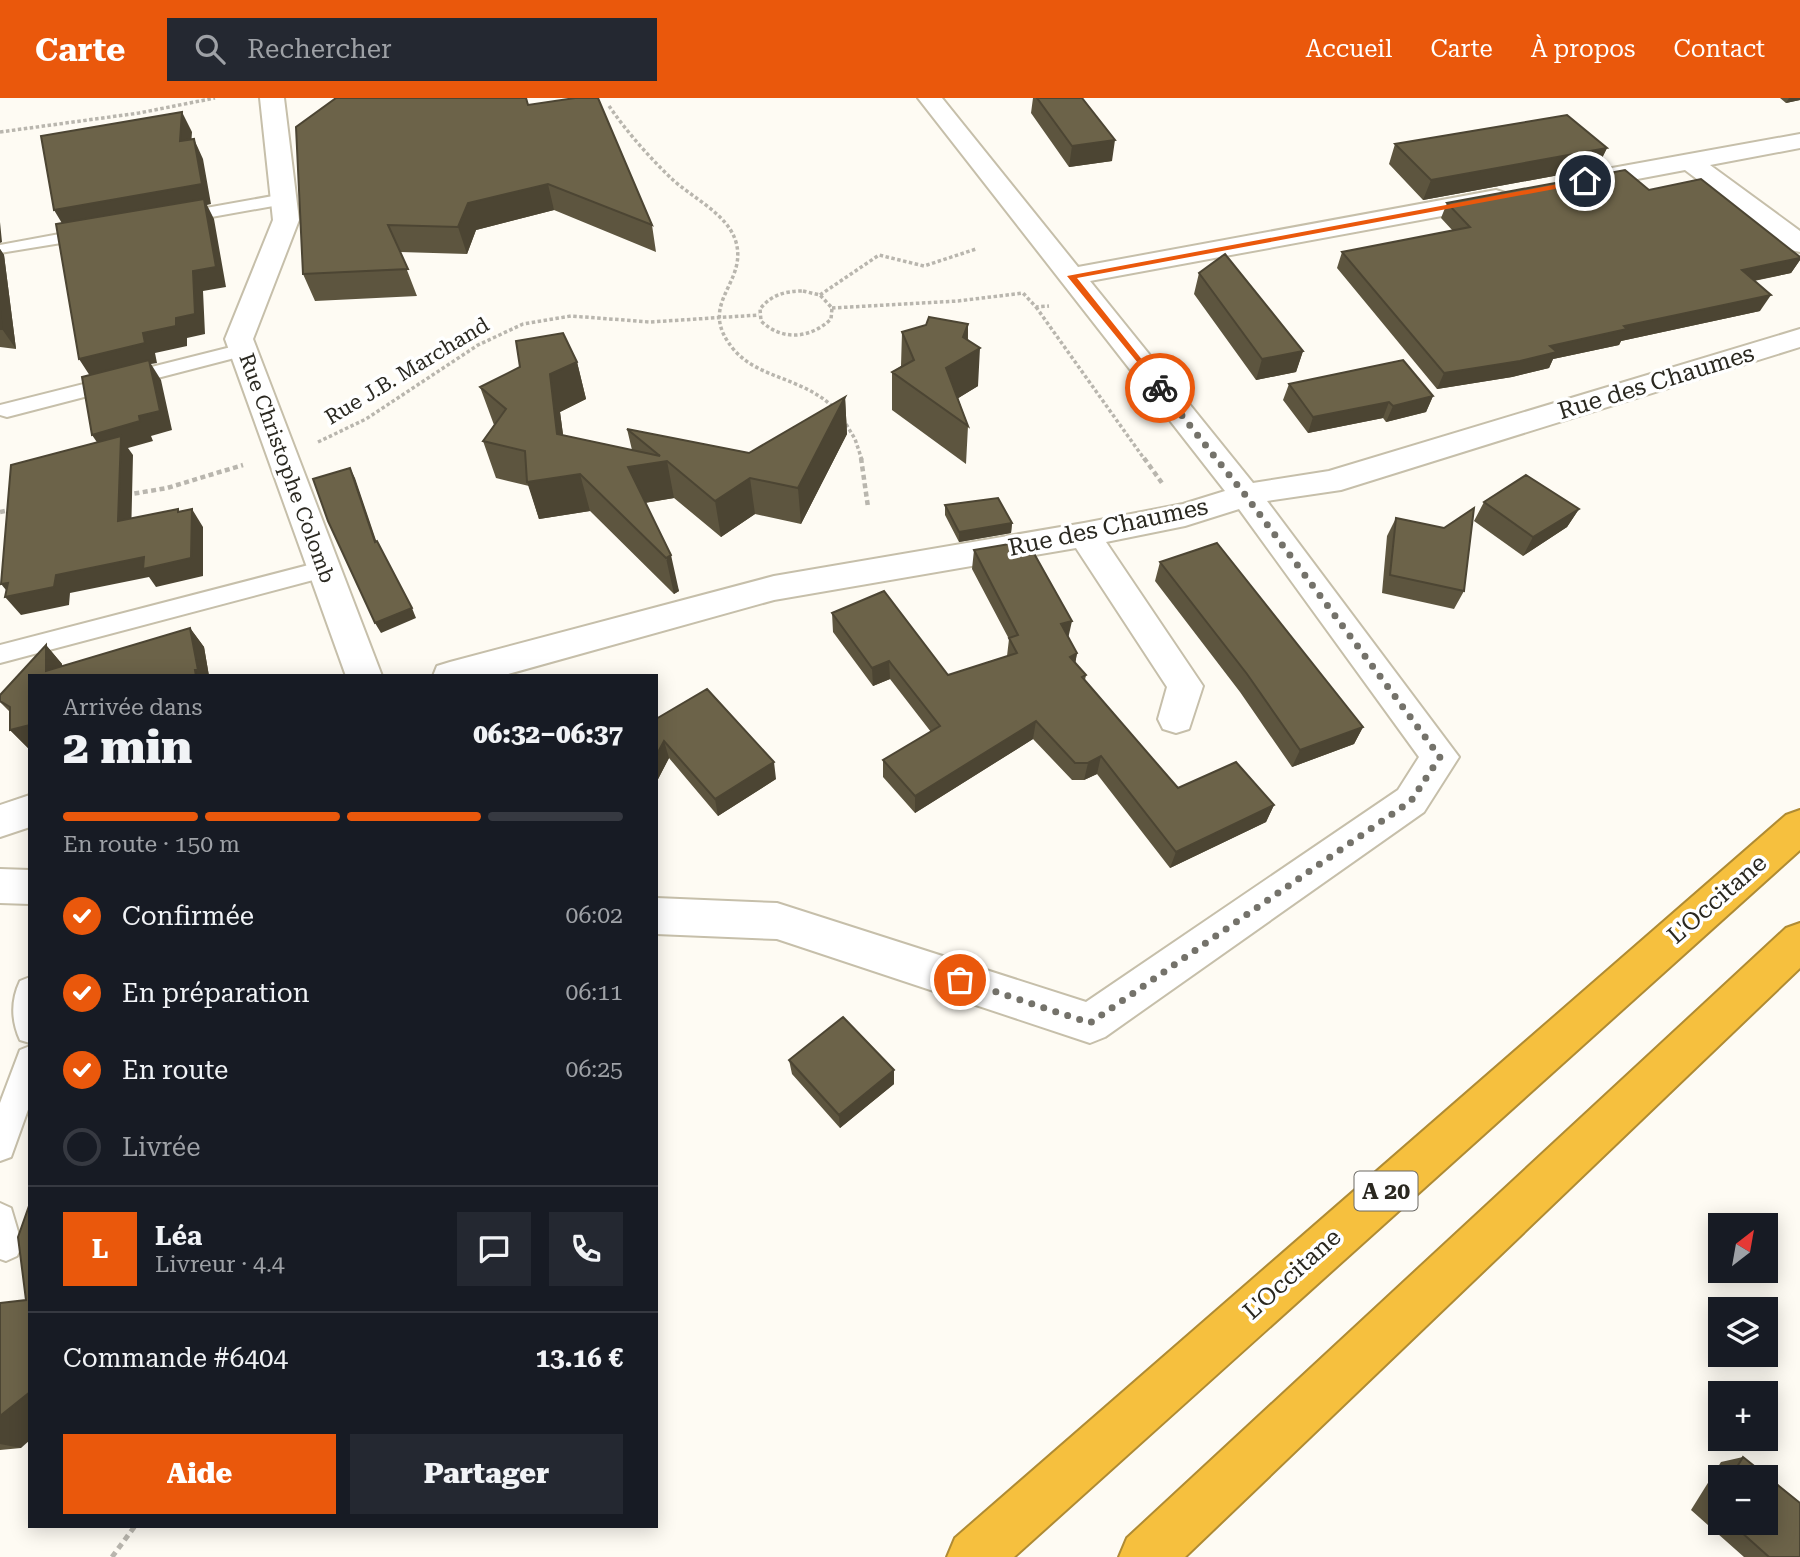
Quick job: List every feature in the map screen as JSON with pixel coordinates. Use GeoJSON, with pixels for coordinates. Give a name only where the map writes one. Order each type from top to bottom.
{"type":"FeatureCollection","features":[{"type":"Feature","properties":{"kind":"highway","name":"L'Occitane"},"geometry":{"type":"LineString","coordinates":[[952,1557],[989,1543],[1800,826]]}},
{"type":"Feature","properties":{"kind":"highway"},"geometry":{"type":"LineString","coordinates":[[1146,1557],[1800,940]]}},
{"type":"Feature","properties":{"kind":"street","name":"Rue Christophe Colomb"},"geometry":{"type":"LineString","coordinates":[[272,98],[286,220],[239,339],[364,674]]}},
{"type":"Feature","properties":{"kind":"street"},"geometry":{"type":"LineString","coordinates":[[658,916],[777,921],[1090,1023],[1411,801],[1440,757],[1246,496],[930,98]]}},
{"type":"Feature","properties":{"kind":"street"},"geometry":{"type":"LineString","coordinates":[[1555,187],[1800,141]]}},
{"type":"Feature","properties":{"kind":"street"},"geometry":{"type":"LineString","coordinates":[[1690,162],[1800,244]]}},
{"type":"Feature","properties":{"kind":"street"},"geometry":{"type":"LineString","coordinates":[[1071,276],[1515,194]]}},
{"type":"Feature","properties":{"kind":"street","name":"Rue des Chaumes"},"geometry":{"type":"LineString","coordinates":[[457,674],[774,587],[1084,535],[1185,515],[1246,496],[1330,482],[1800,338]]}},
{"type":"Feature","properties":{"kind":"street"},"geometry":{"type":"LineString","coordinates":[[1084,535],[1185,686],[1176,719]]}},
{"type":"Feature","properties":{"kind":"street"},"geometry":{"type":"LineString","coordinates":[[0,821],[28,812]]}},
{"type":"Feature","properties":{"kind":"street"},"geometry":{"type":"LineString","coordinates":[[0,886],[28,887]]}},
{"type":"Feature","properties":{"kind":"lane"},"geometry":{"type":"LineString","coordinates":[[164,220],[284,199]]}},
{"type":"Feature","properties":{"kind":"lane"},"geometry":{"type":"LineString","coordinates":[[4,249],[110,230]]}},
{"type":"Feature","properties":{"kind":"lane"},"geometry":{"type":"LineString","coordinates":[[7,410],[243,350]]}},
{"type":"Feature","properties":{"kind":"lane"},"geometry":{"type":"LineString","coordinates":[[0,654],[324,569]]}},
{"type":"Feature","properties":{"kind":"lane"},"geometry":{"type":"LineString","coordinates":[[0,1146],[28,1066]]}},
{"type":"Feature","properties":{"kind":"path"},"geometry":{"type":"LineString","coordinates":[[0,132],[139,113],[215,98]]}},
{"type":"Feature","properties":{"kind":"path"},"geometry":{"type":"LineString","coordinates":[[609,106],[645,153],[717,218],[736,241],[734,263],[716,317],[721,334],[737,354],[757,366],[815,390],[831,403],[847,425],[859,449],[866,478],[868,507]]}},
{"type":"Feature","properties":{"kind":"path"},"geometry":{"type":"LineString","coordinates":[[820,296],[879,256],[925,266],[976,249]]}},
{"type":"Feature","properties":{"kind":"path"},"geometry":{"type":"LineString","coordinates":[[832,308],[831,319],[827,324],[805,335],[777,333],[765,326],[759,315],[764,304],[785,292],[803,291],[820,296],[832,308],[958,301],[1023,293],[1036,307],[1185,515]]}},
{"type":"Feature","properties":{"kind":"path"},"geometry":{"type":"LineString","coordinates":[[1036,307],[1090,300]]}},
{"type":"Feature","properties":{"kind":"path","name":"Rue J.B. Marchand"},"geometry":{"type":"LineString","coordinates":[[124,496],[167,488],[281,454],[345,430],[467,350],[503,331],[537,321],[568,316],[656,323],[759,315]]}},
{"type":"Feature","properties":{"kind":"path"},"geometry":{"type":"LineString","coordinates":[[0,512],[21,507]]}},
{"type":"Feature","properties":{"kind":"path"},"geometry":{"type":"LineString","coordinates":[[112,1557],[134,1528]]}},
{"type":"Feature","properties":{"kind":"building"},"geometry":{"type":"Polygon","coordinates":[[[336,98],[526,98],[528,105],[575,98],[598,98],[652,225],[548,184],[468,203],[458,227],[388,225],[408,269],[303,274],[296,127],[336,98]]]}},
{"type":"Feature","properties":{"kind":"building"},"geometry":{"type":"Polygon","coordinates":[[[1037,98],[1082,98],[1115,140],[1072,146],[1037,98]]]}},
{"type":"Feature","properties":{"kind":"building"},"geometry":{"type":"Polygon","coordinates":[[[182,112],[180,141],[194,139],[202,184],[54,210],[41,136],[182,112]]]}},
{"type":"Feature","properties":{"kind":"building"},"geometry":{"type":"Polygon","coordinates":[[[1567,115],[1607,148],[1431,180],[1395,144],[1567,115]]]}},
{"type":"Feature","properties":{"kind":"building"},"geometry":{"type":"Polygon","coordinates":[[[1625,170],[1649,190],[1701,179],[1800,258],[1742,270],[1771,295],[1624,326],[1627,329],[1550,346],[1557,352],[1520,361],[1444,373],[1342,252],[1470,227],[1447,203],[1625,170]]]}},
{"type":"Feature","properties":{"kind":"building"},"geometry":{"type":"Polygon","coordinates":[[[204,199],[216,267],[193,271],[195,314],[176,318],[176,326],[143,333],[145,343],[79,359],[56,224],[204,199]]]}},
{"type":"Feature","properties":{"kind":"building"},"geometry":{"type":"Polygon","coordinates":[[[1225,254],[1303,351],[1262,359],[1199,273],[1225,254]]]}},
{"type":"Feature","properties":{"kind":"building"},"geometry":{"type":"Polygon","coordinates":[[[929,317],[968,324],[963,337],[980,348],[946,368],[968,426],[892,372],[914,360],[902,332],[926,325],[929,317]]]}},
{"type":"Feature","properties":{"kind":"building"},"geometry":{"type":"Polygon","coordinates":[[[563,333],[577,362],[550,374],[557,434],[660,456],[627,429],[749,453],[845,397],[798,488],[750,478],[715,501],[667,461],[628,467],[671,555],[666,558],[580,474],[527,482],[525,451],[483,441],[506,409],[480,387],[520,367],[516,341],[563,333]]]}},
{"type":"Feature","properties":{"kind":"building"},"geometry":{"type":"Polygon","coordinates":[[[149,360],[160,411],[139,416],[140,421],[92,435],[82,377],[149,360]]]}},
{"type":"Feature","properties":{"kind":"building"},"geometry":{"type":"Polygon","coordinates":[[[1403,360],[1433,396],[1393,406],[1389,402],[1313,417],[1289,384],[1403,360]]]}},
{"type":"Feature","properties":{"kind":"building"},"geometry":{"type":"Polygon","coordinates":[[[121,436],[118,521],[178,509],[178,512],[192,509],[191,558],[143,569],[144,557],[56,575],[54,587],[5,597],[8,583],[1,584],[11,465],[121,436]]]}},
{"type":"Feature","properties":{"kind":"building"},"geometry":{"type":"Polygon","coordinates":[[[350,468],[375,542],[377,541],[412,608],[375,623],[328,521],[313,479],[350,468]]]}},
{"type":"Feature","properties":{"kind":"building"},"geometry":{"type":"Polygon","coordinates":[[[1526,475],[1579,509],[1533,537],[1484,502],[1526,475]]]}},
{"type":"Feature","properties":{"kind":"building"},"geometry":{"type":"Polygon","coordinates":[[[998,498],[1012,523],[959,532],[945,505],[998,498]]]}},
{"type":"Feature","properties":{"kind":"building"},"geometry":{"type":"Polygon","coordinates":[[[1474,508],[1464,591],[1390,575],[1396,518],[1444,528],[1474,508]]]}},
{"type":"Feature","properties":{"kind":"building"},"geometry":{"type":"Polygon","coordinates":[[[1027,541],[1072,621],[1061,624],[1077,653],[1070,657],[1086,675],[1082,677],[1178,788],[1236,762],[1274,805],[1176,852],[1101,756],[1088,763],[1075,763],[1036,721],[915,796],[883,760],[940,726],[889,661],[872,668],[832,613],[884,591],[948,675],[1017,653],[1009,638],[1018,635],[974,550],[1027,541]]]}},
{"type":"Feature","properties":{"kind":"building"},"geometry":{"type":"Polygon","coordinates":[[[1217,543],[1363,727],[1300,750],[1247,674],[1160,562],[1217,543]]]}},
{"type":"Feature","properties":{"kind":"building"},"geometry":{"type":"Polygon","coordinates":[[[190,628],[198,670],[195,670],[196,674],[28,674],[28,726],[10,730],[10,707],[0,701],[0,695],[46,645],[46,671],[190,628]]]}},
{"type":"Feature","properties":{"kind":"building"},"geometry":{"type":"Polygon","coordinates":[[[707,689],[774,762],[715,799],[664,741],[658,752],[658,718],[707,689]]]}},
{"type":"Feature","properties":{"kind":"building"},"geometry":{"type":"Polygon","coordinates":[[[843,1017],[894,1070],[839,1115],[789,1060],[843,1017]]]}},
{"type":"Feature","properties":{"kind":"building"},"geometry":{"type":"Polygon","coordinates":[[[28,1209],[28,1394],[0,1416],[0,1303],[26,1300],[18,1237],[28,1209]]]}},
{"type":"Feature","properties":{"kind":"building"},"geometry":{"type":"Polygon","coordinates":[[[1743,1457],[1753,1465],[1738,1465],[1743,1457]]]}},
{"type":"Feature","properties":{"kind":"building"},"geometry":{"type":"Polygon","coordinates":[[[1778,1485],[1800,1503],[1800,1557],[1769,1557],[1744,1535],[1778,1535],[1778,1485]]]}},
{"type":"Feature","properties":{"kind":"way so far"},"geometry":{"type":"LineString","coordinates":[[960,980],[1090,1023],[1411,801],[1440,757],[1246,496],[1160,388]]}},
{"type":"Feature","properties":{"kind":"route"},"geometry":{"type":"LineString","coordinates":[[1160,388],[1071,276],[1585,181]]}}]}
